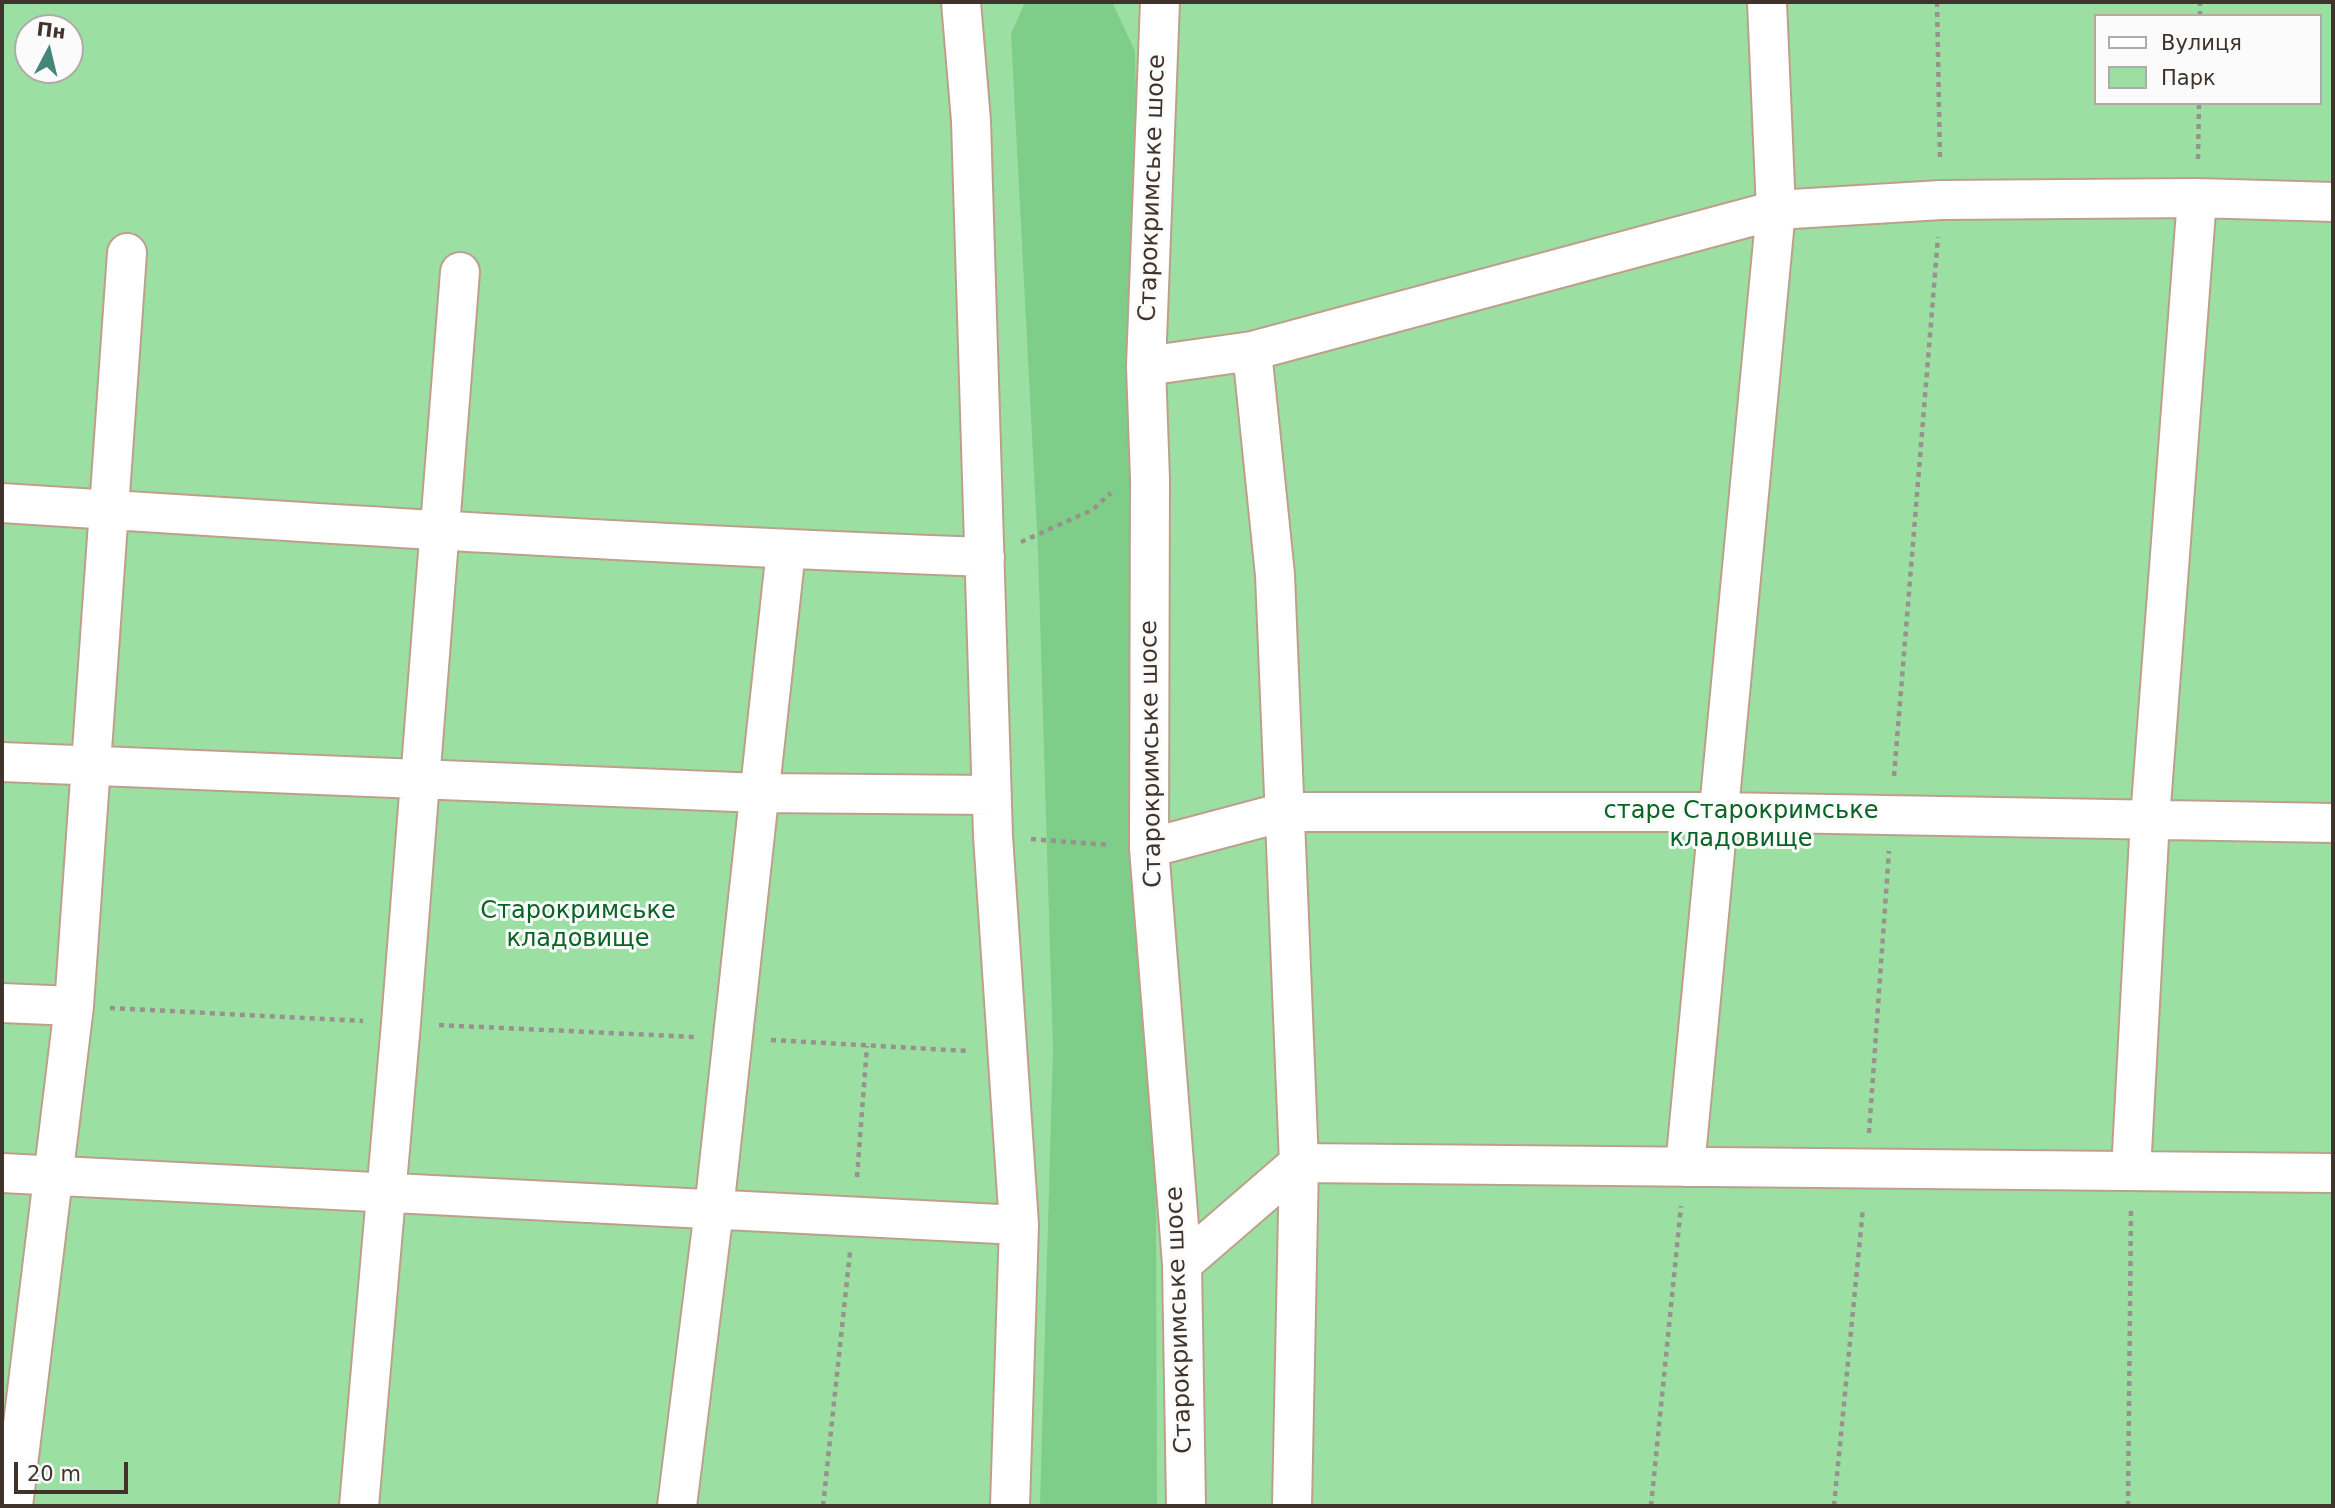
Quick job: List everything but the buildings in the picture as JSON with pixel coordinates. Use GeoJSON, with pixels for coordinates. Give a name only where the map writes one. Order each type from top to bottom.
{"type":"FeatureCollection","features":[{"type":"Feature","properties":{"kind":"street"},"geometry":{"type":"LineString","coordinates":[[961,2],[971,121],[993,836],[1010,1054],[1019,1225],[1010,1506]]}},
{"type":"Feature","properties":{"kind":"street","name":"Старокримське шосе"},"geometry":{"type":"LineString","coordinates":[[1160,2],[1146,366],[1150,480],[1149,848],[1182,1264],[1186,1506]]}},
{"type":"Feature","properties":{"kind":"street"},"geometry":{"type":"LineString","coordinates":[[1685,1167],[1776,210],[1767,2]]}},
{"type":"Feature","properties":{"kind":"street"},"geometry":{"type":"LineString","coordinates":[[1146,366],[1252,351],[1776,210],[1941,200],[2197,198],[2333,202]]}},
{"type":"Feature","properties":{"kind":"street"},"geometry":{"type":"LineString","coordinates":[[2131,1171],[2150,820],[2197,198]]}},
{"type":"Feature","properties":{"kind":"street"},"geometry":{"type":"LineString","coordinates":[[13,1506],[74,1006],[127,253]]}},
{"type":"Feature","properties":{"kind":"street"},"geometry":{"type":"LineString","coordinates":[[359,1506],[401,1023],[460,272]]}},
{"type":"Feature","properties":{"kind":"street"},"geometry":{"type":"LineString","coordinates":[[1252,351],[1275,575],[1299,1163],[1292,1506]]}},
{"type":"Feature","properties":{"kind":"street"},"geometry":{"type":"LineString","coordinates":[[2,503],[440,531],[786,550],[985,557]]}},
{"type":"Feature","properties":{"kind":"street"},"geometry":{"type":"LineString","coordinates":[[677,1506],[714,1210],[786,550]]}},
{"type":"Feature","properties":{"kind":"street"},"geometry":{"type":"LineString","coordinates":[[2,762],[760,793],[992,795]]}},
{"type":"Feature","properties":{"kind":"street"},"geometry":{"type":"LineString","coordinates":[[1149,848],[1284,812],[1719,812],[2333,823]]}},
{"type":"Feature","properties":{"kind":"street"},"geometry":{"type":"LineString","coordinates":[[2,1003],[74,1006]]}},
{"type":"Feature","properties":{"kind":"street"},"geometry":{"type":"LineString","coordinates":[[1182,1264],[1299,1163],[2333,1172]]}},
{"type":"Feature","properties":{"kind":"street"},"geometry":{"type":"LineString","coordinates":[[2,1173],[1019,1225]]}},
{"type":"Feature","properties":{"kind":"path"},"geometry":{"type":"LineString","coordinates":[[1833,1506],[1866,1168],[1891,815],[1941,200],[1937,2]]}},
{"type":"Feature","properties":{"kind":"path"},"geometry":{"type":"LineString","coordinates":[[2197,198],[2199,105]]}},
{"type":"Feature","properties":{"kind":"path"},"geometry":{"type":"LineString","coordinates":[[985,557],[1092,510],[1124,482],[1150,480]]}},
{"type":"Feature","properties":{"kind":"path"},"geometry":{"type":"LineString","coordinates":[[993,836],[1149,848]]}},
{"type":"Feature","properties":{"kind":"path"},"geometry":{"type":"LineString","coordinates":[[74,1006],[1010,1054]]}},
{"type":"Feature","properties":{"kind":"path"},"geometry":{"type":"LineString","coordinates":[[823,1506],[853,1217],[867,1046]]}},
{"type":"Feature","properties":{"kind":"path"},"geometry":{"type":"LineString","coordinates":[[1651,1506],[1685,1167]]}},
{"type":"Feature","properties":{"kind":"path"},"geometry":{"type":"LineString","coordinates":[[2128,1506],[2131,1171]]}},
{"type":"Feature","properties":{"kind":"green space"},"geometry":{"type":"Polygon","coordinates":[[[2,2],[2333,2],[2333,1506],[2,1506],[2,2]]]}},
{"type":"Feature","properties":{"kind":"green space"},"geometry":{"type":"Polygon","coordinates":[[[1025,2],[1112,2],[1135,51],[1156,1218],[1157,1506],[1040,1506],[1053,1048],[1038,550],[1011,34],[1025,2]]]}},
{"type":"Feature","properties":{"kind":"park label","name":"старе Старокримське кладовище"},"geometry":{"type":"Point","coordinates":[1741,826]}},
{"type":"Feature","properties":{"kind":"park label","name":"Старокримське кладовище"},"geometry":{"type":"Point","coordinates":[578,926]}}]}
